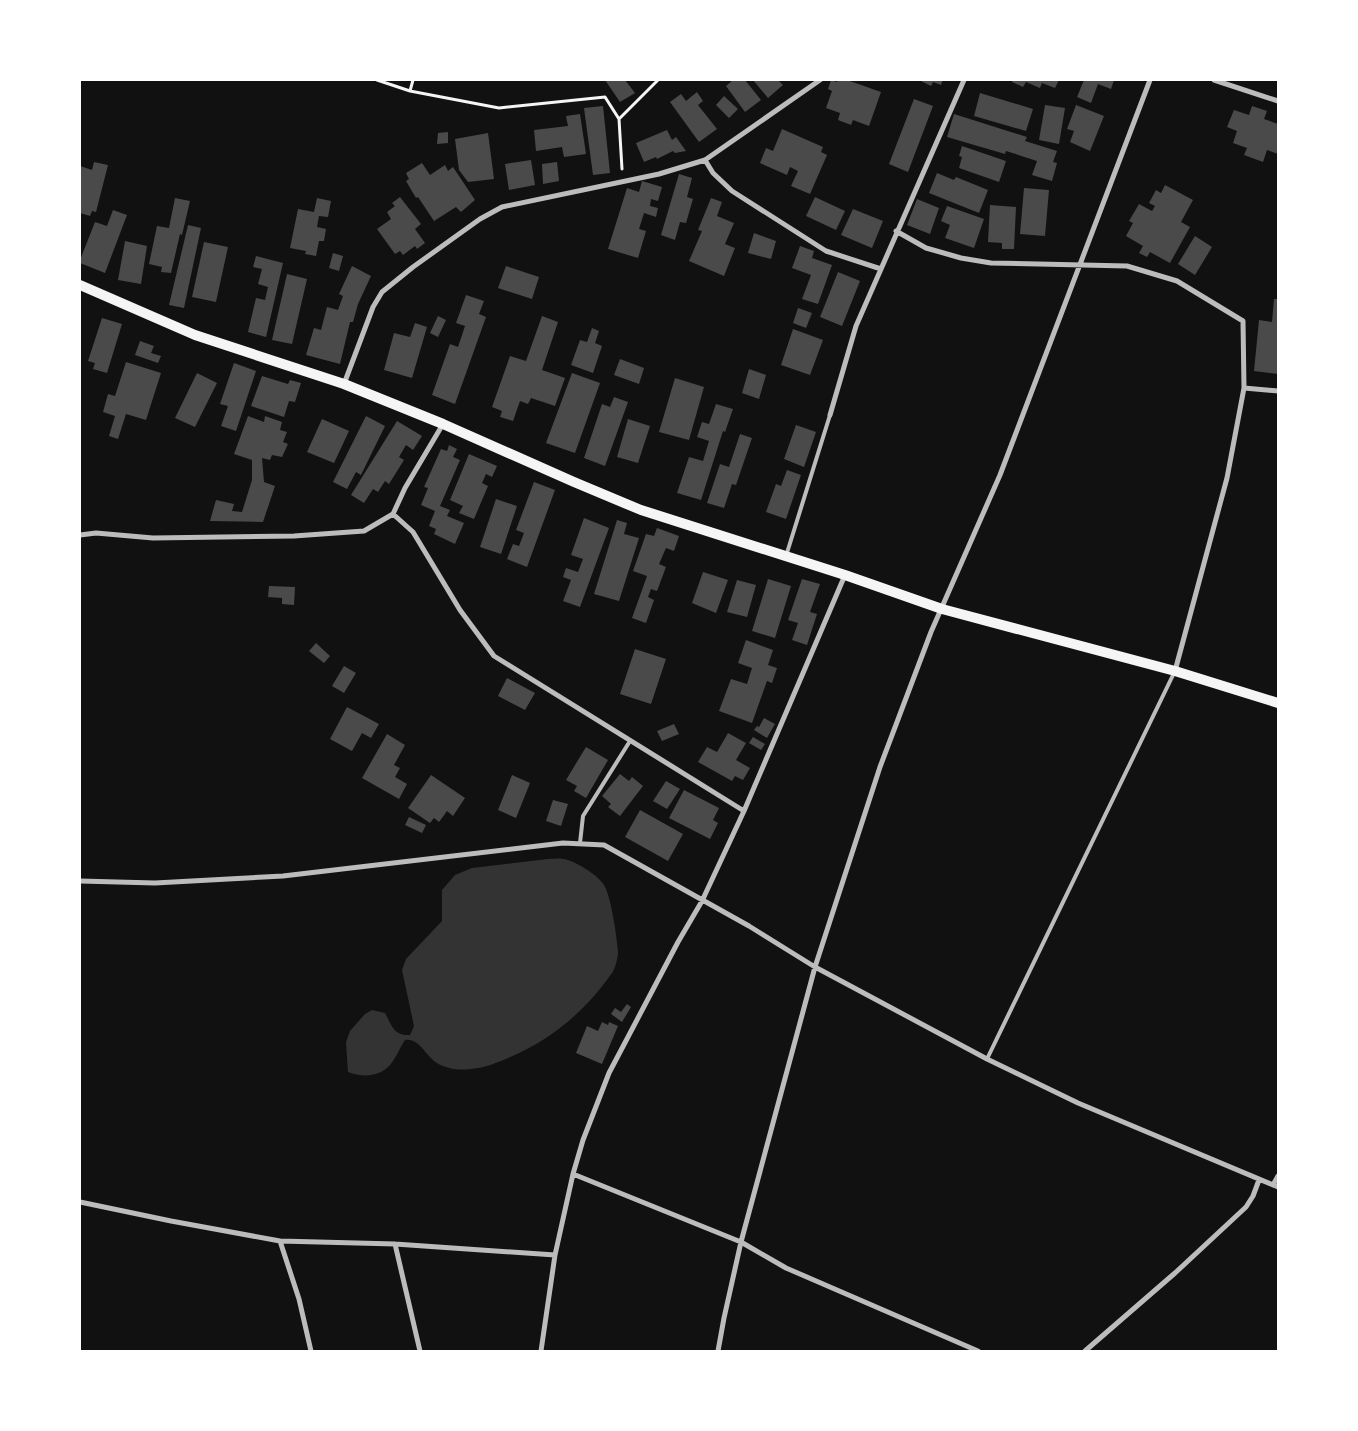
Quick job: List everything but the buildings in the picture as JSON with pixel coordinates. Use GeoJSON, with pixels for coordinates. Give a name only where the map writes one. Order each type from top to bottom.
{"type":"FeatureCollection","features":[{"type":"Feature","properties":{"kind":"main road"},"geometry":{"type":"LineString","coordinates":[[80,285],[195,335],[344,384],[443,424],[641,510],[845,575],[942,609],[1175,671],[1278,703]]}},
{"type":"Feature","properties":{"kind":"street"},"geometry":{"type":"LineString","coordinates":[[344,384],[372,307],[382,292],[413,267],[480,219],[502,207],[659,174],[704,160],[820,80]]}},
{"type":"Feature","properties":{"kind":"street"},"geometry":{"type":"LineString","coordinates":[[830,415],[856,326],[964,80]]}},
{"type":"Feature","properties":{"kind":"street"},"geometry":{"type":"LineString","coordinates":[[718,1351],[741,1242],[815,968],[880,767],[942,609],[1000,475],[1150,80]]}},
{"type":"Feature","properties":{"kind":"street"},"geometry":{"type":"LineString","coordinates":[[1214,80],[1278,101]]}},
{"type":"Feature","properties":{"kind":"street"},"geometry":{"type":"LineString","coordinates":[[704,160],[712,173],[732,191],[826,251],[881,269]]}},
{"type":"Feature","properties":{"kind":"street"},"geometry":{"type":"LineString","coordinates":[[896,232],[926,248],[984,262],[1127,266],[1177,281],[1243,321],[1244,388],[1227,478],[1175,671]]}},
{"type":"Feature","properties":{"kind":"street"},"geometry":{"type":"LineString","coordinates":[[1244,388],[1278,391]]}},
{"type":"Feature","properties":{"kind":"street"},"geometry":{"type":"LineString","coordinates":[[80,535],[96,533],[153,538],[364,531],[393,514],[405,488],[443,424]]}},
{"type":"Feature","properties":{"kind":"street"},"geometry":{"type":"LineString","coordinates":[[393,514],[413,532],[460,610],[494,656],[744,811]]}},
{"type":"Feature","properties":{"kind":"street"},"geometry":{"type":"LineString","coordinates":[[541,1351],[555,1255],[573,1174],[583,1140],[610,1073],[678,942],[702,901],[744,811],[845,575]]}},
{"type":"Feature","properties":{"kind":"street"},"geometry":{"type":"LineString","coordinates":[[80,881],[154,883],[283,876],[563,843],[604,846],[749,926],[815,968],[987,1060],[1078,1103],[1259,1180],[1276,1186],[1278,1176]]}},
{"type":"Feature","properties":{"kind":"street"},"geometry":{"type":"LineString","coordinates":[[573,1174],[741,1242],[786,1268],[978,1351]]}},
{"type":"Feature","properties":{"kind":"street"},"geometry":{"type":"LineString","coordinates":[[1085,1351],[1175,1273],[1246,1207],[1253,1196],[1259,1180]]}},
{"type":"Feature","properties":{"kind":"street"},"geometry":{"type":"LineString","coordinates":[[80,1202],[280,1241],[395,1244],[555,1255]]}},
{"type":"Feature","properties":{"kind":"street"},"geometry":{"type":"LineString","coordinates":[[280,1241],[299,1299],[311,1351]]}},
{"type":"Feature","properties":{"kind":"street"},"geometry":{"type":"LineString","coordinates":[[395,1244],[420,1351]]}},
{"type":"Feature","properties":{"kind":"lane"},"geometry":{"type":"LineString","coordinates":[[786,557],[830,415]]}},
{"type":"Feature","properties":{"kind":"lane"},"geometry":{"type":"LineString","coordinates":[[987,1060],[1175,671]]}},
{"type":"Feature","properties":{"kind":"lane"},"geometry":{"type":"LineString","coordinates":[[580,843],[583,816],[630,741]]}},
{"type":"Feature","properties":{"kind":"path"},"geometry":{"type":"LineString","coordinates":[[377,80],[410,91],[499,108],[605,97],[619,119],[623,182]]}},
{"type":"Feature","properties":{"kind":"path"},"geometry":{"type":"LineString","coordinates":[[410,91],[413,80]]}},
{"type":"Feature","properties":{"kind":"path"},"geometry":{"type":"LineString","coordinates":[[619,119],[658,80]]}},
{"type":"Feature","properties":{"kind":"shaded area"},"geometry":{"type":"Polygon","coordinates":[[[548,859],[573,862],[597,877],[607,890],[616,937],[617,960],[612,973],[587,1003],[560,1028],[544,1039],[511,1057],[493,1064],[465,1070],[450,1068],[437,1063],[415,1042],[405,1040],[393,1061],[379,1073],[360,1075],[348,1072],[346,1042],[350,1031],[365,1014],[372,1010],[385,1013],[397,1032],[410,1035],[414,1026],[402,970],[406,959],[442,921],[442,890],[455,875],[472,868],[548,859]]]}}]}
